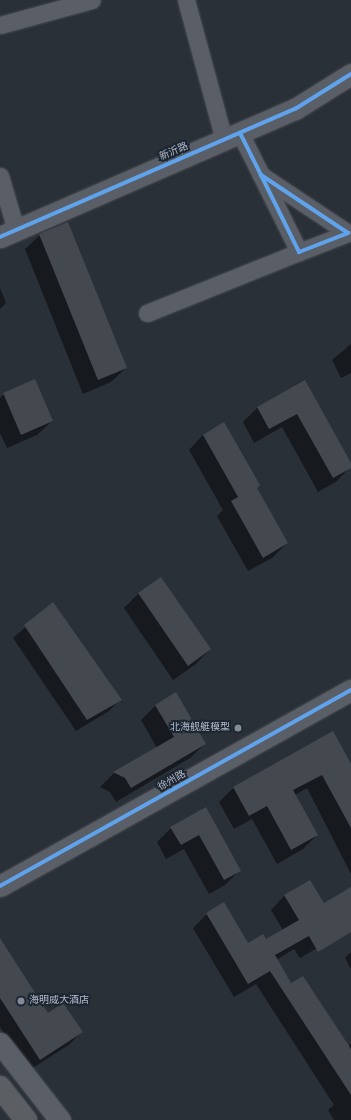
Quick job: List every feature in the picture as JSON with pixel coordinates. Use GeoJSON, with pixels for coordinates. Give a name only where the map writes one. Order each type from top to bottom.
{"type":"FeatureCollection","features":[{"type":"Feature","properties":{"kind":"highway"},"geometry":{"type":"LineString","coordinates":[[0,1087],[26,1120]]}},
{"type":"Feature","properties":{"kind":"street"},"geometry":{"type":"LineString","coordinates":[[0,25],[92,0]]}},
{"type":"Feature","properties":{"kind":"street"},"geometry":{"type":"LineString","coordinates":[[186,0],[232,136],[261,175],[299,252]]}},
{"type":"Feature","properties":{"kind":"street","name":"新沂路"},"geometry":{"type":"LineString","coordinates":[[8,234],[295,109],[351,74]]}},
{"type":"Feature","properties":{"kind":"street"},"geometry":{"type":"LineString","coordinates":[[147,313],[348,233],[261,175]]}},
{"type":"Feature","properties":{"kind":"street"},"geometry":{"type":"LineString","coordinates":[[0,176],[8,234]]}},
{"type":"Feature","properties":{"kind":"street","name":"徐州路"},"geometry":{"type":"LineString","coordinates":[[0,886],[351,690]]}},
{"type":"Feature","properties":{"kind":"street"},"geometry":{"type":"LineString","coordinates":[[0,1043],[60,1120]]}},
{"type":"Feature","properties":{"kind":"building"},"geometry":{"type":"Polygon","coordinates":[[[68,222],[127,368],[98,380],[39,234],[68,222]]]}},
{"type":"Feature","properties":{"kind":"building"},"geometry":{"type":"Polygon","coordinates":[[[35,379],[53,421],[21,435],[3,393],[35,379]]]}},
{"type":"Feature","properties":{"kind":"building"},"geometry":{"type":"Polygon","coordinates":[[[305,380],[351,463],[351,468],[333,478],[297,414],[269,429],[257,407],[305,380]]]}},
{"type":"Feature","properties":{"kind":"building"},"geometry":{"type":"Polygon","coordinates":[[[224,422],[260,485],[257,488],[288,543],[263,558],[231,501],[238,497],[203,435],[224,422]]]}},
{"type":"Feature","properties":{"kind":"building"},"geometry":{"type":"Polygon","coordinates":[[[161,577],[211,649],[188,666],[138,593],[161,577]]]}},
{"type":"Feature","properties":{"kind":"building"},"geometry":{"type":"Polygon","coordinates":[[[53,602],[122,700],[87,720],[24,625],[53,602]]]}},
{"type":"Feature","properties":{"kind":"building"},"geometry":{"type":"Polygon","coordinates":[[[176,692],[206,744],[131,788],[125,778],[113,772],[174,737],[155,705],[176,692]]]}},
{"type":"Feature","properties":{"kind":"building"},"geometry":{"type":"Polygon","coordinates":[[[333,731],[351,764],[351,828],[322,775],[293,790],[318,835],[291,850],[267,806],[249,816],[233,787],[333,731]]]}},
{"type":"Feature","properties":{"kind":"building"},"geometry":{"type":"Polygon","coordinates":[[[206,807],[241,871],[224,880],[199,835],[181,845],[170,827],[206,807]]]}},
{"type":"Feature","properties":{"kind":"building"},"geometry":{"type":"Polygon","coordinates":[[[310,880],[324,903],[351,887],[351,932],[318,952],[309,936],[275,955],[291,983],[303,976],[351,1049],[351,1095],[270,971],[248,984],[206,913],[224,902],[248,943],[263,934],[266,939],[299,920],[284,895],[310,880]]]}},
{"type":"Feature","properties":{"kind":"building","name":"海明威大酒店"},"geometry":{"type":"Polygon","coordinates":[[[0,938],[48,1013],[63,1003],[83,1032],[40,1060],[0,998],[0,938]]]}},
{"type":"Feature","properties":{"kind":"cycle path"},"geometry":{"type":"LineString","coordinates":[[0,237],[295,109],[351,74]]}},
{"type":"Feature","properties":{"kind":"cycle path"},"geometry":{"type":"LineString","coordinates":[[240,133],[299,252],[348,233],[261,175]]}},
{"type":"Feature","properties":{"kind":"cycle path"},"geometry":{"type":"LineString","coordinates":[[0,886],[351,690]]}},
{"type":"Feature","properties":{"kind":"place","name":"北海舰艇模型"},"geometry":{"type":"Point","coordinates":[238,728]}},
{"type":"Feature","properties":{"kind":"place","name":"海明威大酒店"},"geometry":{"type":"Point","coordinates":[21,1001]}}]}
